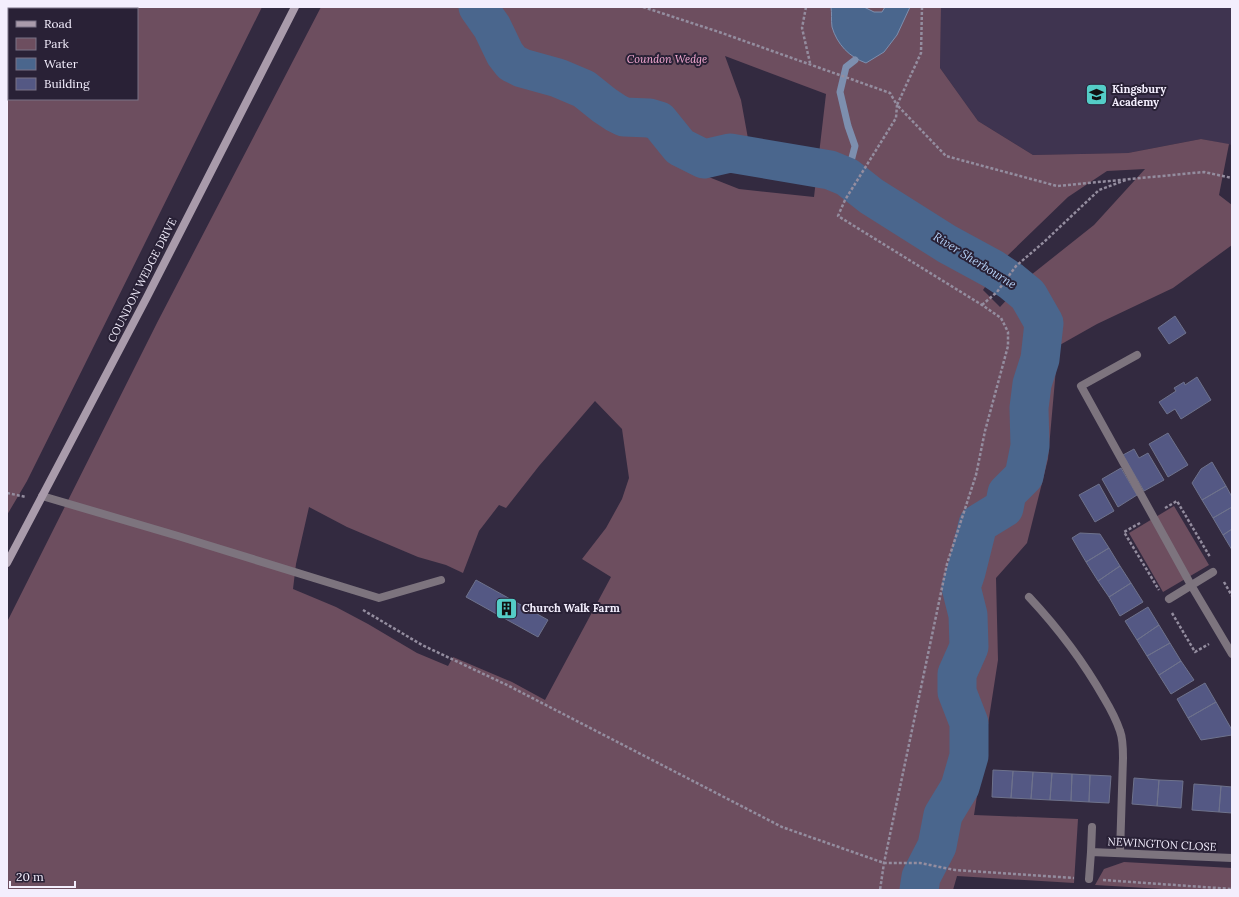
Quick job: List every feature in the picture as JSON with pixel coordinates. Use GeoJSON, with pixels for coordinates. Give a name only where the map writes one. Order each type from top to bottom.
{"type":"FeatureCollection","features":[{"type":"Feature","properties":{"kind":"main road","name":"COUNDON WEDGE DRIVE"},"geometry":{"type":"LineString","coordinates":[[7,563],[295,7]]}},
{"type":"Feature","properties":{"kind":"street"},"geometry":{"type":"LineString","coordinates":[[1137,355],[1081,386],[1191,585],[1232,654]]}},
{"type":"Feature","properties":{"kind":"street"},"geometry":{"type":"LineString","coordinates":[[42,496],[379,598],[441,580]]}},
{"type":"Feature","properties":{"kind":"street"},"geometry":{"type":"LineString","coordinates":[[1169,599],[1213,572]]}},
{"type":"Feature","properties":{"kind":"street"},"geometry":{"type":"LineString","coordinates":[[1029,597],[1052,621],[1074,650],[1096,684],[1121,731],[1123,758],[1120,853]]}},
{"type":"Feature","properties":{"kind":"street","name":"NEWINGTON CLOSE"},"geometry":{"type":"LineString","coordinates":[[1089,879],[1092,827]]}},
{"type":"Feature","properties":{"kind":"street","name":"NEWINGTON CLOSE"},"geometry":{"type":"LineString","coordinates":[[1091,852],[1232,858]]}},
{"type":"Feature","properties":{"kind":"path"},"geometry":{"type":"LineString","coordinates":[[643,7],[719,32],[890,93],[897,106],[946,156],[1057,186],[1204,172],[1232,178]]}},
{"type":"Feature","properties":{"kind":"path"},"geometry":{"type":"LineString","coordinates":[[806,7],[802,28],[810,64]]}},
{"type":"Feature","properties":{"kind":"path"},"geometry":{"type":"LineString","coordinates":[[880,890],[884,863],[947,564],[976,475],[985,431],[1008,346],[1008,332],[1001,318],[838,216],[845,200],[896,118],[897,106],[921,53],[922,7]]}},
{"type":"Feature","properties":{"kind":"path"},"geometry":{"type":"LineString","coordinates":[[982,305],[997,292],[1016,266],[1044,242],[1099,190],[1130,178]]}},
{"type":"Feature","properties":{"kind":"path"},"geometry":{"type":"LineString","coordinates":[[361,610],[422,645],[510,686],[782,827],[884,863],[920,863],[954,870]]}},
{"type":"Feature","properties":{"kind":"shaded area","name":"Kingsbury Academy"},"geometry":{"type":"Polygon","coordinates":[[[941,7],[1232,7],[1232,145],[1201,139],[1128,153],[1033,155],[978,121],[940,68],[941,7]]]}},
{"type":"Feature","properties":{"kind":"green space"},"geometry":{"type":"Polygon","coordinates":[[[7,7],[262,7],[27,481],[7,515],[7,7]]]}},
{"type":"Feature","properties":{"kind":"green space","name":"Coundon Wedge"},"geometry":{"type":"Polygon","coordinates":[[[321,7],[465,7],[481,31],[500,67],[526,84],[576,100],[623,127],[640,132],[691,170],[739,189],[814,197],[826,94],[725,56],[741,100],[749,144],[728,144],[707,148],[685,138],[665,111],[626,104],[592,80],[558,67],[522,58],[504,24],[491,7],[941,7],[940,68],[978,121],[1033,155],[1128,153],[1201,139],[1229,144],[1219,195],[1232,205],[1232,245],[1173,288],[1097,324],[1058,346],[1048,459],[1027,543],[996,578],[998,660],[974,815],[1078,819],[1074,883],[957,876],[953,890],[7,890],[7,622],[158,321],[321,7]],[[1145,169],[1107,171],[1068,197],[1005,258],[983,290],[1000,307],[1026,279],[1094,225],[1145,169]],[[595,401],[539,466],[506,508],[499,505],[479,531],[463,573],[446,565],[418,557],[347,527],[309,507],[296,564],[293,589],[336,607],[417,653],[448,666],[453,657],[512,682],[545,700],[611,577],[582,559],[606,528],[622,499],[629,478],[622,429],[595,401]]]}},
{"type":"Feature","properties":{"kind":"green space"},"geometry":{"type":"Polygon","coordinates":[[[1174,506],[1209,565],[1163,592],[1129,533],[1174,506]]]}},
{"type":"Feature","properties":{"kind":"green space"},"geometry":{"type":"Polygon","coordinates":[[[1124,862],[1232,868],[1232,890],[1180,890],[1095,885],[1104,869],[1124,862]]]}},
{"type":"Feature","properties":{"kind":"water"},"geometry":{"type":"Polygon","coordinates":[[[831,7],[864,7],[874,12],[882,12],[885,7],[910,7],[897,35],[884,52],[866,63],[854,57],[840,44],[832,27],[831,7]]]}},
{"type":"Feature","properties":{"kind":"building"},"geometry":{"type":"Polygon","coordinates":[[[1175,316],[1186,333],[1169,344],[1158,328],[1175,316]]]}},
{"type":"Feature","properties":{"kind":"building"},"geometry":{"type":"Polygon","coordinates":[[[1197,377],[1211,400],[1181,419],[1175,409],[1167,414],[1159,402],[1176,391],[1174,388],[1184,382],[1185,385],[1197,377]]]}},
{"type":"Feature","properties":{"kind":"building"},"geometry":{"type":"Polygon","coordinates":[[[1168,433],[1188,465],[1168,477],[1149,444],[1168,433]]]}},
{"type":"Feature","properties":{"kind":"building"},"geometry":{"type":"Polygon","coordinates":[[[1134,449],[1139,458],[1148,453],[1164,480],[1144,491],[1123,455],[1134,449]]]}},
{"type":"Feature","properties":{"kind":"building"},"geometry":{"type":"Polygon","coordinates":[[[1212,462],[1226,486],[1202,500],[1192,483],[1201,469],[1212,462]]]}},
{"type":"Feature","properties":{"kind":"building"},"geometry":{"type":"Polygon","coordinates":[[[1121,468],[1137,495],[1118,507],[1102,479],[1121,468]]]}},
{"type":"Feature","properties":{"kind":"building"},"geometry":{"type":"Polygon","coordinates":[[[1099,484],[1114,511],[1095,522],[1079,495],[1099,484]]]}},
{"type":"Feature","properties":{"kind":"building"},"geometry":{"type":"Polygon","coordinates":[[[1226,486],[1232,497],[1232,507],[1213,518],[1202,500],[1226,486]]]}},
{"type":"Feature","properties":{"kind":"building"},"geometry":{"type":"Polygon","coordinates":[[[1232,507],[1232,529],[1223,535],[1213,518],[1232,507]]]}},
{"type":"Feature","properties":{"kind":"building"},"geometry":{"type":"Polygon","coordinates":[[[1232,529],[1232,550],[1223,535],[1232,529]]]}},
{"type":"Feature","properties":{"kind":"building"},"geometry":{"type":"Polygon","coordinates":[[[1080,533],[1100,534],[1109,548],[1086,562],[1072,538],[1080,533]]]}},
{"type":"Feature","properties":{"kind":"building"},"geometry":{"type":"Polygon","coordinates":[[[1109,548],[1120,566],[1098,581],[1086,562],[1109,548]]]}},
{"type":"Feature","properties":{"kind":"building"},"geometry":{"type":"Polygon","coordinates":[[[1120,566],[1131,583],[1109,597],[1098,581],[1120,566]]]}},
{"type":"Feature","properties":{"kind":"building","name":"Church Walk Farm"},"geometry":{"type":"Polygon","coordinates":[[[476,580],[548,620],[538,637],[466,597],[476,580]]]}},
{"type":"Feature","properties":{"kind":"building"},"geometry":{"type":"Polygon","coordinates":[[[1131,583],[1143,602],[1120,616],[1109,597],[1131,583]]]}},
{"type":"Feature","properties":{"kind":"building"},"geometry":{"type":"Polygon","coordinates":[[[1148,607],[1159,625],[1137,640],[1125,621],[1148,607]]]}},
{"type":"Feature","properties":{"kind":"building"},"geometry":{"type":"Polygon","coordinates":[[[1159,625],[1170,643],[1147,656],[1137,640],[1159,625]]]}},
{"type":"Feature","properties":{"kind":"building"},"geometry":{"type":"Polygon","coordinates":[[[1170,643],[1181,661],[1159,675],[1147,656],[1170,643]]]}},
{"type":"Feature","properties":{"kind":"building"},"geometry":{"type":"Polygon","coordinates":[[[1181,661],[1194,680],[1171,694],[1159,675],[1181,661]]]}},
{"type":"Feature","properties":{"kind":"building"},"geometry":{"type":"Polygon","coordinates":[[[1205,683],[1216,702],[1188,718],[1177,699],[1205,683]]]}},
{"type":"Feature","properties":{"kind":"building"},"geometry":{"type":"Polygon","coordinates":[[[1216,702],[1232,730],[1232,735],[1201,740],[1188,718],[1216,702]]]}},
{"type":"Feature","properties":{"kind":"building"},"geometry":{"type":"Polygon","coordinates":[[[993,770],[1013,771],[1011,798],[992,797],[993,770]]]}},
{"type":"Feature","properties":{"kind":"building"},"geometry":{"type":"Polygon","coordinates":[[[1013,771],[1033,772],[1031,799],[1011,798],[1013,771]]]}},
{"type":"Feature","properties":{"kind":"building"},"geometry":{"type":"Polygon","coordinates":[[[1033,772],[1052,773],[1050,800],[1031,799],[1033,772]]]}},
{"type":"Feature","properties":{"kind":"building"},"geometry":{"type":"Polygon","coordinates":[[[1052,773],[1072,774],[1071,801],[1050,800],[1052,773]]]}},
{"type":"Feature","properties":{"kind":"building"},"geometry":{"type":"Polygon","coordinates":[[[1072,774],[1090,775],[1089,802],[1071,801],[1072,774]]]}},
{"type":"Feature","properties":{"kind":"building"},"geometry":{"type":"Polygon","coordinates":[[[1090,775],[1111,776],[1109,803],[1089,802],[1090,775]]]}},
{"type":"Feature","properties":{"kind":"building"},"geometry":{"type":"Polygon","coordinates":[[[1134,778],[1159,780],[1157,806],[1132,804],[1134,778]]]}},
{"type":"Feature","properties":{"kind":"building"},"geometry":{"type":"Polygon","coordinates":[[[1159,780],[1183,781],[1181,808],[1157,806],[1159,780]]]}},
{"type":"Feature","properties":{"kind":"building"},"geometry":{"type":"Polygon","coordinates":[[[1194,784],[1221,786],[1219,812],[1192,810],[1194,784]]]}},
{"type":"Feature","properties":{"kind":"building"},"geometry":{"type":"Polygon","coordinates":[[[1221,786],[1232,787],[1232,813],[1219,812],[1221,786]]]}},
{"type":"Feature","properties":{"kind":"waterway","name":"River Sherbourne"},"geometry":{"type":"LineString","coordinates":[[478,7],[492,27],[505,54],[512,63],[522,68],[558,78],[584,89],[604,105],[624,117],[649,118],[659,121],[680,147],[704,159],[730,153],[830,170],[847,177],[871,196],[947,244],[993,269],[1011,281],[1028,295],[1044,323],[1040,359],[1032,384],[1029,408],[1030,446],[1024,476],[1007,493],[1004,508],[978,524],[961,587],[968,615],[969,647],[957,674],[957,692],[969,723],[969,756],[960,787],[943,815],[937,846],[921,877],[919,890]]}},
{"type":"Feature","properties":{"kind":"waterway"},"geometry":{"type":"LineString","coordinates":[[847,177],[855,146],[848,126],[840,92],[846,67],[855,60]]}},
{"type":"Feature","properties":{"kind":"place","name":"Kingsbury Academy"},"geometry":{"type":"Point","coordinates":[1096,95]}},
{"type":"Feature","properties":{"kind":"place","name":"Church Walk Farm"},"geometry":{"type":"Point","coordinates":[507,608]}}]}
